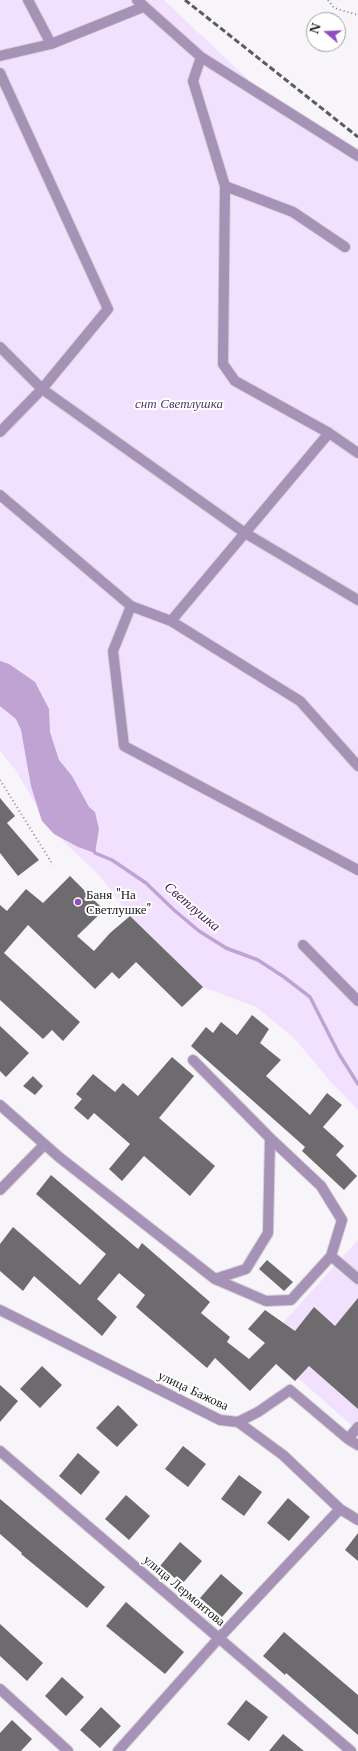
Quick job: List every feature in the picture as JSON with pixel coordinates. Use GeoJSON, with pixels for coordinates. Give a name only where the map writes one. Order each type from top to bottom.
{"type":"FeatureCollection","features":[{"type":"Feature","properties":{"kind":"street"},"geometry":{"type":"LineString","coordinates":[[28,0],[51,44]]}},
{"type":"Feature","properties":{"kind":"street"},"geometry":{"type":"LineString","coordinates":[[0,56],[51,44],[140,3],[201,57],[358,156]]}},
{"type":"Feature","properties":{"kind":"street"},"geometry":{"type":"LineString","coordinates":[[201,57],[193,81],[225,186],[223,364],[235,381],[329,433],[358,454]]}},
{"type":"Feature","properties":{"kind":"street"},"geometry":{"type":"LineString","coordinates":[[0,73],[108,309],[42,388],[0,432]]}},
{"type":"Feature","properties":{"kind":"street"},"geometry":{"type":"LineString","coordinates":[[225,186],[293,212],[345,247]]}},
{"type":"Feature","properties":{"kind":"street"},"geometry":{"type":"LineString","coordinates":[[0,347],[42,388],[245,533],[358,600]]}},
{"type":"Feature","properties":{"kind":"street"},"geometry":{"type":"LineString","coordinates":[[172,621],[329,433]]}},
{"type":"Feature","properties":{"kind":"street"},"geometry":{"type":"LineString","coordinates":[[0,495],[132,606],[172,621],[300,701],[358,766]]}},
{"type":"Feature","properties":{"kind":"street"},"geometry":{"type":"LineString","coordinates":[[132,606],[113,651],[124,746],[358,870]]}},
{"type":"Feature","properties":{"kind":"street"},"geometry":{"type":"LineString","coordinates":[[303,945],[358,1001]]}},
{"type":"Feature","properties":{"kind":"street"},"geometry":{"type":"LineString","coordinates":[[0,1105],[44,1145],[215,1279],[266,1301],[291,1300],[332,1256],[342,1220],[321,1186],[270,1138],[193,1060]]}},
{"type":"Feature","properties":{"kind":"street"},"geometry":{"type":"LineString","coordinates":[[215,1279],[246,1269],[268,1232],[270,1138]]}},
{"type":"Feature","properties":{"kind":"street"},"geometry":{"type":"LineString","coordinates":[[0,1190],[44,1145]]}},
{"type":"Feature","properties":{"kind":"street"},"geometry":{"type":"LineString","coordinates":[[332,1256],[358,1279]]}},
{"type":"Feature","properties":{"kind":"street","name":"улица Бажова"},"geometry":{"type":"LineString","coordinates":[[0,1310],[220,1420],[238,1422],[284,1455],[340,1509],[358,1520]]}},
{"type":"Feature","properties":{"kind":"street"},"geometry":{"type":"LineString","coordinates":[[238,1422],[258,1412],[290,1390],[348,1439],[358,1445]]}},
{"type":"Feature","properties":{"kind":"street"},"geometry":{"type":"LineString","coordinates":[[348,1439],[358,1427]]}},
{"type":"Feature","properties":{"kind":"street","name":"улица Лермонтова"},"geometry":{"type":"LineString","coordinates":[[0,1451],[351,1751]]}},
{"type":"Feature","properties":{"kind":"street"},"geometry":{"type":"LineString","coordinates":[[118,1751],[219,1638],[340,1509]]}},
{"type":"Feature","properties":{"kind":"street"},"geometry":{"type":"LineString","coordinates":[[0,1689],[68,1751]]}},
{"type":"Feature","properties":{"kind":"path"},"geometry":{"type":"LineString","coordinates":[[328,0],[334,8],[358,15]]}},
{"type":"Feature","properties":{"kind":"path"},"geometry":{"type":"LineString","coordinates":[[0,780],[53,865]]}},
{"type":"Feature","properties":{"kind":"green space","name":"снт Светлушка"},"geometry":{"type":"Polygon","coordinates":[[[0,0],[164,0],[291,120],[358,158],[358,1110],[330,1081],[294,1038],[256,1007],[203,987],[130,916],[100,876],[42,821],[36,805],[15,769],[0,751],[0,0]]]}},
{"type":"Feature","properties":{"kind":"green space"},"geometry":{"type":"Polygon","coordinates":[[[358,1240],[358,1431],[298,1378],[295,1381],[261,1347],[358,1240]]]}},
{"type":"Feature","properties":{"kind":"shaded area"},"geometry":{"type":"Polygon","coordinates":[[[0,661],[9,664],[35,682],[49,709],[50,732],[59,760],[72,776],[89,807],[95,812],[99,829],[95,853],[78,847],[54,834],[42,821],[31,786],[21,730],[16,719],[0,706],[0,661]]]}},
{"type":"Feature","properties":{"kind":"building"},"geometry":{"type":"Polygon","coordinates":[[[0,798],[15,816],[7,823],[39,860],[18,876],[0,853],[0,798]]]}},
{"type":"Feature","properties":{"kind":"building"},"geometry":{"type":"Polygon","coordinates":[[[70,876],[104,910],[77,936],[94,951],[110,933],[130,916],[203,987],[182,1007],[136,962],[119,979],[112,972],[95,989],[28,925],[4,953],[80,1022],[63,1041],[52,1030],[43,1039],[0,1000],[0,905],[7,911],[26,889],[43,903],[70,876]]]}},
{"type":"Feature","properties":{"kind":"building"},"geometry":{"type":"Polygon","coordinates":[[[252,1015],[269,1029],[260,1043],[281,1060],[266,1076],[310,1115],[327,1093],[342,1105],[323,1127],[344,1146],[336,1155],[357,1176],[344,1190],[302,1151],[305,1147],[191,1046],[206,1027],[213,1033],[221,1022],[237,1035],[252,1015]]]}},
{"type":"Feature","properties":{"kind":"building"},"geometry":{"type":"Polygon","coordinates":[[[0,1026],[29,1053],[6,1077],[0,1071],[0,1026]]]}},
{"type":"Feature","properties":{"kind":"building"},"geometry":{"type":"Polygon","coordinates":[[[172,1057],[194,1076],[159,1118],[215,1166],[190,1196],[144,1156],[122,1181],[109,1169],[130,1144],[94,1113],[88,1120],[74,1108],[82,1099],[76,1094],[93,1074],[115,1092],[123,1083],[138,1096],[172,1057]]]}},
{"type":"Feature","properties":{"kind":"building"},"geometry":{"type":"Polygon","coordinates":[[[33,1076],[43,1086],[35,1095],[23,1086],[33,1076]]]}},
{"type":"Feature","properties":{"kind":"building"},"geometry":{"type":"Polygon","coordinates":[[[51,1175],[138,1249],[142,1243],[210,1302],[201,1313],[230,1337],[227,1342],[249,1359],[265,1343],[248,1329],[265,1310],[295,1331],[314,1307],[335,1326],[358,1298],[358,1409],[309,1366],[295,1381],[276,1364],[250,1391],[215,1358],[207,1368],[136,1307],[145,1295],[119,1273],[97,1299],[117,1317],[102,1336],[34,1276],[23,1291],[0,1271],[0,1244],[13,1227],[80,1285],[106,1254],[36,1194],[51,1175]]]}},
{"type":"Feature","properties":{"kind":"building"},"geometry":{"type":"Polygon","coordinates":[[[267,1260],[293,1282],[284,1291],[259,1269],[267,1260]]]}},
{"type":"Feature","properties":{"kind":"building"},"geometry":{"type":"Polygon","coordinates":[[[42,1366],[62,1385],[40,1408],[20,1389],[42,1366]]]}},
{"type":"Feature","properties":{"kind":"building"},"geometry":{"type":"Polygon","coordinates":[[[0,1385],[18,1401],[0,1422],[0,1385]]]}},
{"type":"Feature","properties":{"kind":"building"},"geometry":{"type":"Polygon","coordinates":[[[118,1405],[138,1425],[117,1447],[96,1428],[118,1405]]]}},
{"type":"Feature","properties":{"kind":"building"},"geometry":{"type":"Polygon","coordinates":[[[183,1446],[206,1464],[188,1487],[165,1469],[183,1446]]]}},
{"type":"Feature","properties":{"kind":"building"},"geometry":{"type":"Polygon","coordinates":[[[78,1453],[100,1472],[81,1495],[59,1476],[78,1453]]]}},
{"type":"Feature","properties":{"kind":"building"},"geometry":{"type":"Polygon","coordinates":[[[239,1475],[262,1492],[244,1516],[221,1499],[239,1475]]]}},
{"type":"Feature","properties":{"kind":"building"},"geometry":{"type":"Polygon","coordinates":[[[126,1495],[150,1516],[129,1540],[105,1519],[126,1495]]]}},
{"type":"Feature","properties":{"kind":"building"},"geometry":{"type":"Polygon","coordinates":[[[288,1498],[310,1517],[289,1541],[267,1523],[288,1498]]]}},
{"type":"Feature","properties":{"kind":"building"},"geometry":{"type":"Polygon","coordinates":[[[0,1499],[105,1587],[87,1608],[21,1554],[22,1553],[0,1534],[0,1499]]]}},
{"type":"Feature","properties":{"kind":"building"},"geometry":{"type":"Polygon","coordinates":[[[358,1533],[358,1561],[345,1550],[358,1533]]]}},
{"type":"Feature","properties":{"kind":"building"},"geometry":{"type":"Polygon","coordinates":[[[180,1542],[202,1561],[182,1584],[160,1566],[180,1542]]]}},
{"type":"Feature","properties":{"kind":"building"},"geometry":{"type":"Polygon","coordinates":[[[221,1574],[243,1593],[222,1617],[200,1598],[221,1574]]]}},
{"type":"Feature","properties":{"kind":"building"},"geometry":{"type":"Polygon","coordinates":[[[126,1602],[184,1652],[165,1674],[106,1626],[126,1602]]]}},
{"type":"Feature","properties":{"kind":"building"},"geometry":{"type":"Polygon","coordinates":[[[0,1624],[43,1663],[27,1681],[0,1656],[0,1624]]]}},
{"type":"Feature","properties":{"kind":"building"},"geometry":{"type":"Polygon","coordinates":[[[284,1632],[358,1695],[358,1735],[286,1673],[285,1675],[263,1656],[284,1632]]]}},
{"type":"Feature","properties":{"kind":"building"},"geometry":{"type":"Polygon","coordinates":[[[62,1677],[84,1697],[66,1716],[45,1696],[62,1677]]]}},
{"type":"Feature","properties":{"kind":"building"},"geometry":{"type":"Polygon","coordinates":[[[246,1700],[268,1717],[249,1741],[227,1724],[246,1700]]]}},
{"type":"Feature","properties":{"kind":"building"},"geometry":{"type":"Polygon","coordinates":[[[101,1707],[121,1726],[100,1748],[80,1730],[101,1707]]]}},
{"type":"Feature","properties":{"kind":"building"},"geometry":{"type":"Polygon","coordinates":[[[12,1720],[32,1739],[21,1751],[0,1751],[0,1733],[12,1720]]]}},
{"type":"Feature","properties":{"kind":"building"},"geometry":{"type":"Polygon","coordinates":[[[283,1734],[304,1751],[269,1751],[283,1734]]]}},
{"type":"Feature","properties":{"kind":"waterway","name":"Светлушка"},"geometry":{"type":"LineString","coordinates":[[93,849],[95,853],[112,860],[146,883],[174,910],[199,931],[226,948],[258,960],[284,977],[310,997],[339,1054],[358,1084]]}},
{"type":"Feature","properties":{"kind":"railway"},"geometry":{"type":"LineString","coordinates":[[185,0],[358,137]]}},
{"type":"Feature","properties":{"kind":"place","name":"Баня \"На Светлушке\""},"geometry":{"type":"Point","coordinates":[78,902]}}]}
